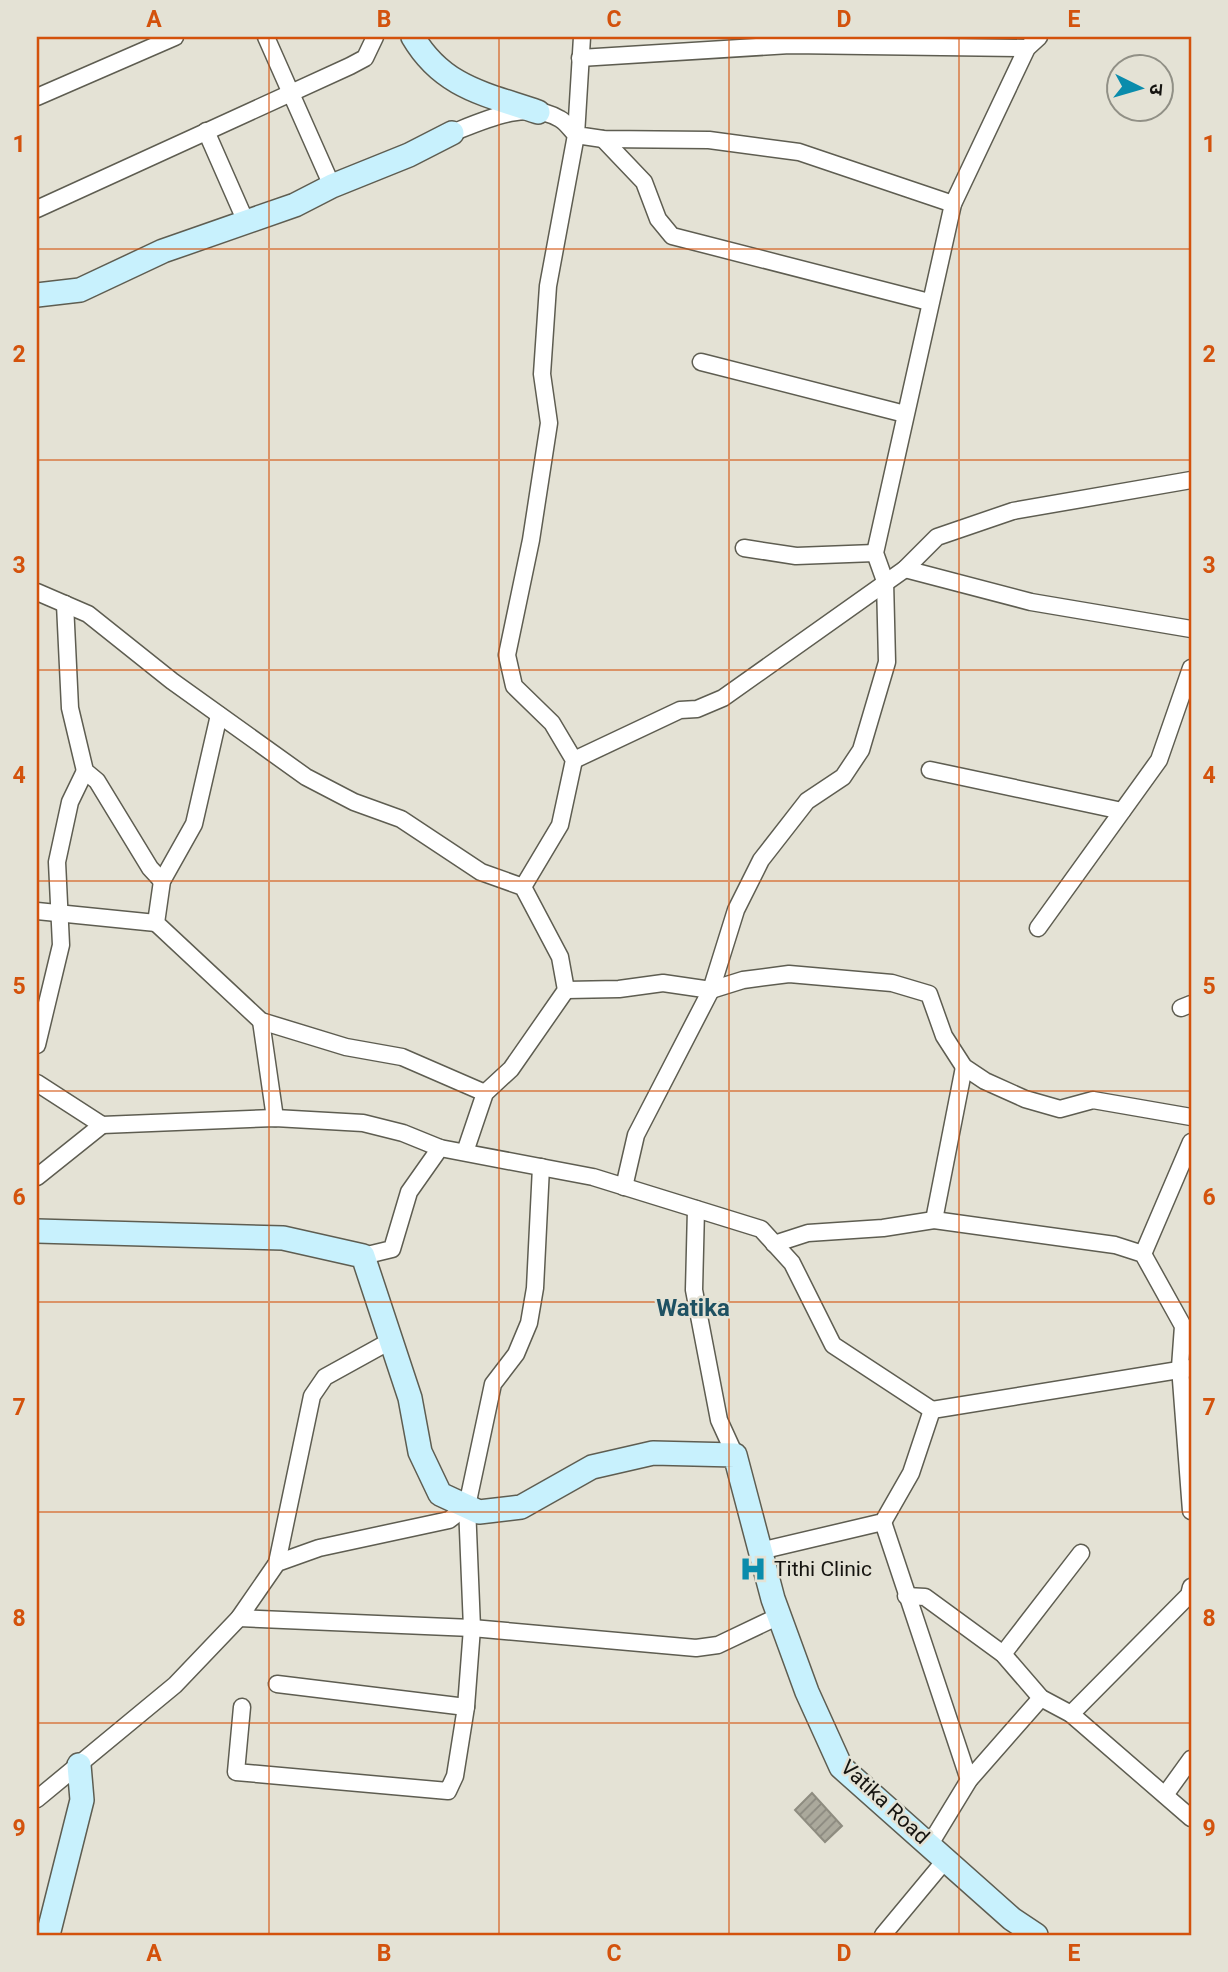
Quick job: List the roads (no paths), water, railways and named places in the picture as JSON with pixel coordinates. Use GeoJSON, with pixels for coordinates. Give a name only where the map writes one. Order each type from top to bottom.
{"type":"FeatureCollection","features":[{"type":"Feature","properties":{"kind":"street"},"geometry":{"type":"LineString","coordinates":[[37,97],[175,37]]}},
{"type":"Feature","properties":{"kind":"street"},"geometry":{"type":"LineString","coordinates":[[266,37],[332,186]]}},
{"type":"Feature","properties":{"kind":"street"},"geometry":{"type":"LineString","coordinates":[[37,209],[365,58],[375,37]]}},
{"type":"Feature","properties":{"kind":"street"},"geometry":{"type":"LineString","coordinates":[[414,37],[427,60],[463,86],[560,119],[576,135],[603,139],[709,140],[799,152],[953,204]]}},
{"type":"Feature","properties":{"kind":"street"},"geometry":{"type":"LineString","coordinates":[[523,887],[560,825],[574,760],[552,723],[514,686],[507,655],[531,540],[549,423],[542,374],[548,286],[576,135],[582,37]]}},
{"type":"Feature","properties":{"kind":"street"},"geometry":{"type":"LineString","coordinates":[[580,58],[790,46],[1033,42],[953,204],[929,302],[874,553],[885,581],[887,662],[861,750],[843,777],[807,801],[761,860],[736,910],[711,990],[636,1135],[624,1187]]}},
{"type":"Feature","properties":{"kind":"street"},"geometry":{"type":"LineString","coordinates":[[37,295],[80,290],[134,263],[295,205],[332,186],[495,116],[538,112]]}},
{"type":"Feature","properties":{"kind":"street"},"geometry":{"type":"LineString","coordinates":[[206,131],[246,222]]}},
{"type":"Feature","properties":{"kind":"street"},"geometry":{"type":"LineString","coordinates":[[603,139],[644,182],[658,219],[672,236],[929,302]]}},
{"type":"Feature","properties":{"kind":"street"},"geometry":{"type":"LineString","coordinates":[[702,362],[905,414]]}},
{"type":"Feature","properties":{"kind":"street"},"geometry":{"type":"LineString","coordinates":[[574,760],[680,710],[697,709],[723,698],[905,569],[937,537],[1013,511],[1191,480]]}},
{"type":"Feature","properties":{"kind":"street"},"geometry":{"type":"LineString","coordinates":[[744,548],[796,555],[874,553]]}},
{"type":"Feature","properties":{"kind":"street"},"geometry":{"type":"LineString","coordinates":[[905,569],[1031,603],[1191,629]]}},
{"type":"Feature","properties":{"kind":"street"},"geometry":{"type":"LineString","coordinates":[[37,592],[89,614],[219,715],[306,777],[354,802],[401,819],[481,872],[523,887],[560,957],[566,990],[511,1069],[485,1093],[465,1152]]}},
{"type":"Feature","properties":{"kind":"street"},"geometry":{"type":"LineString","coordinates":[[65,604],[70,708],[85,771],[97,781],[150,868],[162,881]]}},
{"type":"Feature","properties":{"kind":"street"},"geometry":{"type":"LineString","coordinates":[[1038,928],[1159,760],[1191,668]]}},
{"type":"Feature","properties":{"kind":"street"},"geometry":{"type":"LineString","coordinates":[[156,923],[162,881],[194,824],[219,715]]}},
{"type":"Feature","properties":{"kind":"street"},"geometry":{"type":"LineString","coordinates":[[930,770],[1122,811]]}},
{"type":"Feature","properties":{"kind":"street"},"geometry":{"type":"LineString","coordinates":[[37,1045],[61,945],[57,862],[70,803],[85,771]]}},
{"type":"Feature","properties":{"kind":"street"},"geometry":{"type":"LineString","coordinates":[[37,911],[156,923],[261,1021],[346,1047],[401,1057],[485,1093]]}},
{"type":"Feature","properties":{"kind":"street"},"geometry":{"type":"LineString","coordinates":[[566,990],[618,989],[663,983],[711,990],[743,980],[789,974],[892,983],[929,994],[944,1036],[964,1067],[1025,1099],[1060,1108],[1093,1100],[1191,1117]]}},
{"type":"Feature","properties":{"kind":"street"},"geometry":{"type":"LineString","coordinates":[[261,1021],[275,1118]]}},
{"type":"Feature","properties":{"kind":"street"},"geometry":{"type":"LineString","coordinates":[[934,1220],[964,1067]]}},
{"type":"Feature","properties":{"kind":"street"},"geometry":{"type":"LineString","coordinates":[[37,1083],[102,1125],[275,1118],[363,1123],[403,1133],[440,1147],[624,1187],[761,1229],[792,1264],[833,1345],[932,1410],[1185,1368]]}},
{"type":"Feature","properties":{"kind":"street"},"geometry":{"type":"LineString","coordinates":[[37,1177],[102,1125]]}},
{"type":"Feature","properties":{"kind":"street"},"geometry":{"type":"LineString","coordinates":[[1143,1254],[1191,1143]]}},
{"type":"Feature","properties":{"kind":"street"},"geometry":{"type":"LineString","coordinates":[[37,1231],[283,1238],[363,1256],[392,1250],[409,1192],[440,1147]]}},
{"type":"Feature","properties":{"kind":"street"},"geometry":{"type":"LineString","coordinates":[[242,1707],[236,1772],[448,1791],[455,1776],[466,1707],[472,1628],[467,1506],[493,1384],[516,1354],[529,1323],[534,1288],[541,1167]]}},
{"type":"Feature","properties":{"kind":"street"},"geometry":{"type":"LineString","coordinates":[[363,1256],[410,1398],[425,1462],[440,1494],[479,1512],[521,1507],[592,1467],[653,1453],[735,1455],[719,1420],[694,1290],[696,1209]]}},
{"type":"Feature","properties":{"kind":"street"},"geometry":{"type":"LineString","coordinates":[[774,1244],[808,1233],[883,1228],[934,1220],[1115,1245],[1143,1254],[1183,1326],[1191,1511]]}},
{"type":"Feature","properties":{"kind":"street"},"geometry":{"type":"LineString","coordinates":[[37,1799],[175,1685],[239,1618],[277,1563],[312,1396],[324,1377],[392,1340]]}},
{"type":"Feature","properties":{"kind":"street"},"geometry":{"type":"LineString","coordinates":[[760,1551],[883,1522],[911,1473],[932,1410]]}},
{"type":"Feature","properties":{"kind":"street","name":"Vatika Road"},"geometry":{"type":"LineString","coordinates":[[735,1455],[779,1616],[807,1692],[841,1766],[939,1851],[1015,1927],[1036,1935]]}},
{"type":"Feature","properties":{"kind":"street"},"geometry":{"type":"LineString","coordinates":[[277,1563],[319,1548],[449,1520],[467,1506]]}},
{"type":"Feature","properties":{"kind":"street"},"geometry":{"type":"LineString","coordinates":[[883,1522],[969,1780]]}},
{"type":"Feature","properties":{"kind":"street"},"geometry":{"type":"LineString","coordinates":[[1003,1654],[1081,1553]]}},
{"type":"Feature","properties":{"kind":"street"},"geometry":{"type":"LineString","coordinates":[[1071,1714],[1189,1595],[1191,1587]]}},
{"type":"Feature","properties":{"kind":"street"},"geometry":{"type":"LineString","coordinates":[[906,1596],[925,1597],[1003,1654],[1041,1698],[1071,1714],[1191,1818]]}},
{"type":"Feature","properties":{"kind":"street"},"geometry":{"type":"LineString","coordinates":[[239,1618],[472,1628],[696,1648],[718,1645],[779,1616]]}},
{"type":"Feature","properties":{"kind":"street"},"geometry":{"type":"LineString","coordinates":[[277,1684],[466,1707]]}},
{"type":"Feature","properties":{"kind":"street"},"geometry":{"type":"LineString","coordinates":[[883,1935],[939,1851],[969,1780],[1041,1698]]}},
{"type":"Feature","properties":{"kind":"street"},"geometry":{"type":"LineString","coordinates":[[1165,1795],[1191,1759]]}},
{"type":"Feature","properties":{"kind":"street"},"geometry":{"type":"LineString","coordinates":[[48,1935],[82,1800],[79,1765]]}},
{"type":"Feature","properties":{"kind":"place","name":"Tithi Clinic"},"geometry":{"type":"Point","coordinates":[753,1569]}},
{"type":"Feature","properties":{"kind":"district","name":"Watika"},"geometry":{"type":"Point","coordinates":[693,1308]}}]}
